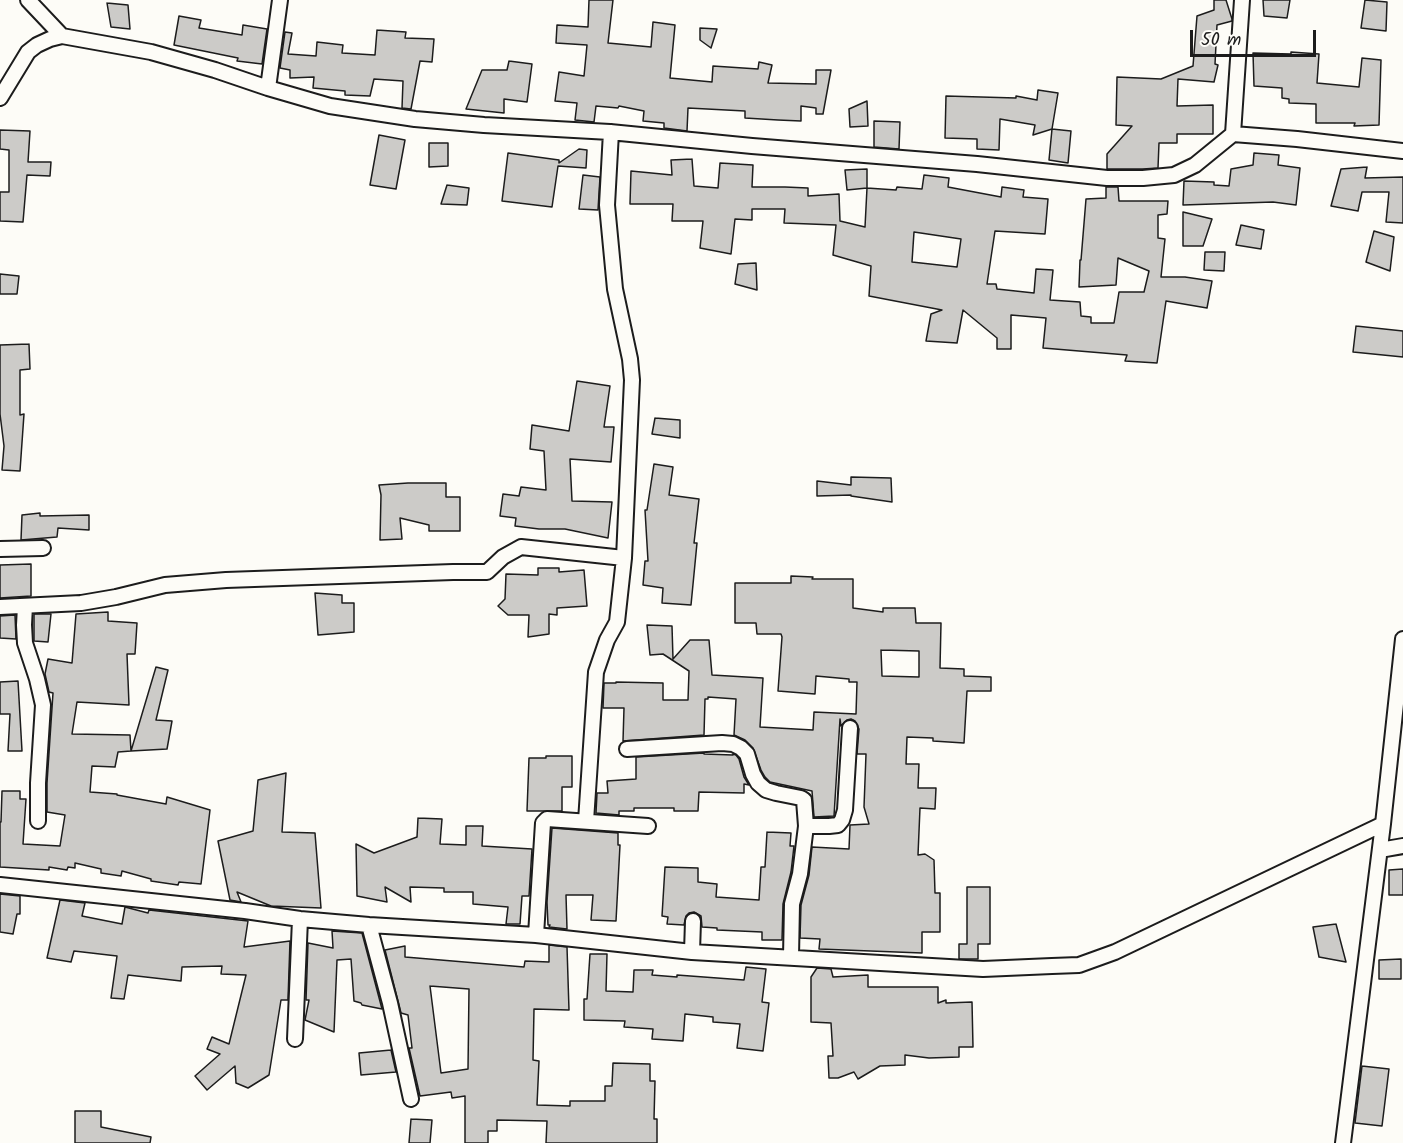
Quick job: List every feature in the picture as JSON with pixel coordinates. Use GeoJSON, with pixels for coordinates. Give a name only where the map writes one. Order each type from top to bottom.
{"type":"FeatureCollection","features":[{"type":"Feature","properties":{"kind":"street"},"geometry":{"type":"LineString","coordinates":[[28,0],[62,36]]}},
{"type":"Feature","properties":{"kind":"street"},"geometry":{"type":"LineString","coordinates":[[268,88],[280,0]]}},
{"type":"Feature","properties":{"kind":"street"},"geometry":{"type":"LineString","coordinates":[[0,98],[28,52],[37,45],[62,36],[151,52],[330,106],[384,115],[610,132],[977,164],[1107,178],[1143,178],[1174,175],[1186,171],[1233,134],[1242,0]]}},
{"type":"Feature","properties":{"kind":"street"},"geometry":{"type":"LineString","coordinates":[[586,821],[596,672],[607,640],[617,622],[624,558],[632,380],[630,359],[615,289],[607,205],[610,132]]}},
{"type":"Feature","properties":{"kind":"street"},"geometry":{"type":"LineString","coordinates":[[1233,134],[1403,151]]}},
{"type":"Feature","properties":{"kind":"street"},"geometry":{"type":"LineString","coordinates":[[0,607],[81,603],[165,585],[226,580],[487,572],[503,557],[521,546],[624,558]]}},
{"type":"Feature","properties":{"kind":"street"},"geometry":{"type":"LineString","coordinates":[[0,549],[43,548]]}},
{"type":"Feature","properties":{"kind":"street"},"geometry":{"type":"LineString","coordinates":[[25,606],[25,643],[43,705],[38,821]]}},
{"type":"Feature","properties":{"kind":"street"},"geometry":{"type":"LineString","coordinates":[[1343,1143],[1380,850],[1403,639]]}},
{"type":"Feature","properties":{"kind":"street"},"geometry":{"type":"LineString","coordinates":[[806,826],[838,825],[842,819],[845,810],[850,728]]}},
{"type":"Feature","properties":{"kind":"street"},"geometry":{"type":"LineString","coordinates":[[627,749],[733,744],[747,754],[753,774],[766,790],[804,800],[806,826],[800,874],[792,904],[791,957]]}},
{"type":"Feature","properties":{"kind":"street"},"geometry":{"type":"LineString","coordinates":[[536,935],[543,823],[547,819],[648,826]]}},
{"type":"Feature","properties":{"kind":"street"},"geometry":{"type":"LineString","coordinates":[[0,885],[300,919],[536,935],[692,952],[983,969],[1079,965],[1115,952],[1383,824]]}},
{"type":"Feature","properties":{"kind":"street"},"geometry":{"type":"LineString","coordinates":[[1380,850],[1403,846]]}},
{"type":"Feature","properties":{"kind":"street"},"geometry":{"type":"LineString","coordinates":[[295,1040],[300,919]]}},
{"type":"Feature","properties":{"kind":"street"},"geometry":{"type":"LineString","coordinates":[[692,952],[693,921]]}},
{"type":"Feature","properties":{"kind":"street"},"geometry":{"type":"LineString","coordinates":[[369,925],[390,1003],[411,1099]]}},
{"type":"Feature","properties":{"kind":"building"},"geometry":{"type":"Polygon","coordinates":[[[589,0],[613,0],[608,43],[651,47],[653,22],[675,25],[670,78],[712,82],[713,66],[758,69],[759,62],[772,65],[768,83],[816,84],[816,70],[831,70],[823,114],[816,114],[816,108],[801,106],[801,121],[778,120],[745,118],[745,111],[688,108],[687,131],[664,128],[664,123],[643,121],[644,111],[619,106],[618,108],[596,106],[594,122],[575,120],[577,103],[555,101],[559,72],[584,76],[587,45],[556,43],[557,25],[588,27],[589,0]]]}},
{"type":"Feature","properties":{"kind":"building"},"geometry":{"type":"Polygon","coordinates":[[[1214,0],[1226,0],[1232,21],[1217,25],[1215,64],[1218,65],[1214,82],[1178,79],[1177,106],[1213,105],[1213,134],[1177,134],[1177,143],[1159,143],[1158,168],[1107,169],[1107,154],[1132,126],[1116,125],[1117,77],[1161,79],[1193,66],[1197,16],[1214,10],[1214,0]]]}},
{"type":"Feature","properties":{"kind":"building"},"geometry":{"type":"Polygon","coordinates":[[[1263,0],[1290,0],[1287,18],[1264,16],[1263,0]]]}},
{"type":"Feature","properties":{"kind":"building"},"geometry":{"type":"Polygon","coordinates":[[[1365,0],[1387,2],[1386,31],[1361,28],[1365,0]]]}},
{"type":"Feature","properties":{"kind":"building"},"geometry":{"type":"Polygon","coordinates":[[[107,3],[128,5],[130,29],[111,27],[107,3]]]}},
{"type":"Feature","properties":{"kind":"building"},"geometry":{"type":"Polygon","coordinates":[[[179,16],[201,20],[199,28],[242,35],[243,25],[267,29],[262,64],[237,61],[238,58],[174,45],[179,16]]]}},
{"type":"Feature","properties":{"kind":"building"},"geometry":{"type":"Polygon","coordinates":[[[700,28],[717,29],[711,48],[700,40],[700,28]]]}},
{"type":"Feature","properties":{"kind":"building"},"geometry":{"type":"Polygon","coordinates":[[[377,30],[406,32],[405,38],[434,39],[432,62],[420,61],[411,109],[402,108],[403,81],[374,79],[370,96],[345,95],[345,91],[313,88],[314,77],[290,78],[290,70],[280,68],[285,32],[292,33],[288,54],[316,56],[317,42],[343,45],[342,53],[375,55],[377,30]]]}},
{"type":"Feature","properties":{"kind":"building"},"geometry":{"type":"Polygon","coordinates":[[[1291,52],[1319,54],[1317,83],[1359,87],[1362,58],[1381,60],[1379,125],[1316,123],[1316,104],[1289,103],[1289,99],[1282,98],[1282,88],[1254,86],[1253,53],[1291,54],[1291,52]]]}},
{"type":"Feature","properties":{"kind":"building"},"geometry":{"type":"Polygon","coordinates":[[[509,61],[532,64],[527,102],[504,99],[504,113],[466,109],[482,70],[507,70],[509,61]]]}},
{"type":"Feature","properties":{"kind":"building"},"geometry":{"type":"Polygon","coordinates":[[[1038,90],[1058,93],[1052,129],[1033,135],[1035,125],[1000,119],[999,150],[977,149],[977,139],[945,138],[946,96],[1016,98],[1016,96],[1037,100],[1038,90]]]}},
{"type":"Feature","properties":{"kind":"building"},"geometry":{"type":"Polygon","coordinates":[[[867,101],[868,126],[850,127],[849,109],[867,101]]]}},
{"type":"Feature","properties":{"kind":"building"},"geometry":{"type":"Polygon","coordinates":[[[874,121],[900,122],[899,149],[874,147],[874,121]]]}},
{"type":"Feature","properties":{"kind":"building"},"geometry":{"type":"Polygon","coordinates":[[[1052,129],[1071,131],[1068,163],[1049,160],[1052,129]]]}},
{"type":"Feature","properties":{"kind":"building"},"geometry":{"type":"Polygon","coordinates":[[[0,130],[30,131],[28,162],[51,162],[50,176],[27,175],[23,222],[0,221],[0,192],[9,192],[9,150],[0,149],[0,130]]]}},
{"type":"Feature","properties":{"kind":"building"},"geometry":{"type":"Polygon","coordinates":[[[379,135],[405,140],[396,189],[370,185],[379,135]]]}},
{"type":"Feature","properties":{"kind":"building"},"geometry":{"type":"Polygon","coordinates":[[[429,143],[448,143],[448,166],[429,167],[429,143]]]}},
{"type":"Feature","properties":{"kind":"building"},"geometry":{"type":"Polygon","coordinates":[[[579,149],[587,150],[586,168],[558,166],[552,207],[502,201],[508,153],[559,160],[559,163],[579,149]]]}},
{"type":"Feature","properties":{"kind":"building"},"geometry":{"type":"Polygon","coordinates":[[[1254,153],[1279,155],[1278,165],[1300,168],[1296,205],[1273,202],[1183,205],[1184,181],[1214,182],[1214,185],[1229,186],[1231,169],[1253,165],[1254,153]]]}},
{"type":"Feature","properties":{"kind":"building"},"geometry":{"type":"Polygon","coordinates":[[[692,159],[694,186],[718,188],[720,163],[753,165],[752,187],[808,188],[808,196],[839,194],[840,221],[865,227],[867,188],[922,189],[924,175],[949,178],[948,187],[1001,197],[1002,187],[1024,190],[1023,197],[1048,199],[1045,234],[995,231],[987,284],[996,284],[997,289],[1034,293],[1036,269],[1053,270],[1050,300],[1080,302],[1081,316],[1091,317],[1091,323],[1114,323],[1119,292],[1144,292],[1149,271],[1118,258],[1116,285],[1079,287],[1086,199],[1106,198],[1106,187],[1118,187],[1119,201],[1168,201],[1167,214],[1158,215],[1158,238],[1165,239],[1161,277],[1185,277],[1212,281],[1207,308],[1166,301],[1157,363],[1125,361],[1127,355],[1043,348],[1046,318],[1011,315],[1011,349],[997,349],[997,338],[963,310],[957,343],[926,341],[931,314],[942,310],[869,296],[871,266],[833,255],[836,225],[784,223],[785,209],[752,209],[752,220],[735,219],[731,254],[700,248],[703,221],[672,221],[673,204],[630,204],[631,171],[672,175],[671,160],[692,159]],[[914,232],[912,262],[957,267],[961,239],[914,232]]]}},
{"type":"Feature","properties":{"kind":"building"},"geometry":{"type":"Polygon","coordinates":[[[1367,167],[1365,178],[1403,177],[1403,223],[1386,222],[1389,192],[1362,192],[1358,211],[1331,206],[1341,169],[1367,167]]]}},
{"type":"Feature","properties":{"kind":"building"},"geometry":{"type":"Polygon","coordinates":[[[867,169],[867,188],[847,190],[845,170],[867,169]]]}},
{"type":"Feature","properties":{"kind":"building"},"geometry":{"type":"Polygon","coordinates":[[[583,175],[600,177],[598,210],[579,209],[583,175]]]}},
{"type":"Feature","properties":{"kind":"building"},"geometry":{"type":"Polygon","coordinates":[[[447,185],[469,188],[467,205],[441,204],[447,185]]]}},
{"type":"Feature","properties":{"kind":"building"},"geometry":{"type":"Polygon","coordinates":[[[1183,212],[1212,219],[1203,246],[1183,246],[1183,212]]]}},
{"type":"Feature","properties":{"kind":"building"},"geometry":{"type":"Polygon","coordinates":[[[1241,225],[1264,230],[1261,249],[1236,245],[1241,225]]]}},
{"type":"Feature","properties":{"kind":"building"},"geometry":{"type":"Polygon","coordinates":[[[1374,231],[1394,237],[1390,271],[1366,262],[1374,231]]]}},
{"type":"Feature","properties":{"kind":"building"},"geometry":{"type":"Polygon","coordinates":[[[1205,252],[1225,252],[1224,271],[1204,270],[1205,252]]]}},
{"type":"Feature","properties":{"kind":"building"},"geometry":{"type":"Polygon","coordinates":[[[756,263],[757,290],[735,284],[738,264],[756,263]]]}},
{"type":"Feature","properties":{"kind":"building"},"geometry":{"type":"Polygon","coordinates":[[[0,274],[19,276],[17,294],[0,294],[0,274]]]}},
{"type":"Feature","properties":{"kind":"building"},"geometry":{"type":"Polygon","coordinates":[[[1356,326],[1403,331],[1403,357],[1353,352],[1356,326]]]}},
{"type":"Feature","properties":{"kind":"building"},"geometry":{"type":"Polygon","coordinates":[[[29,344],[30,369],[20,370],[20,415],[24,414],[20,471],[2,470],[4,446],[0,414],[0,345],[29,344]]]}},
{"type":"Feature","properties":{"kind":"building"},"geometry":{"type":"Polygon","coordinates":[[[577,381],[610,386],[604,427],[614,427],[611,462],[570,459],[572,501],[612,502],[608,538],[565,529],[515,526],[516,518],[500,516],[503,494],[519,496],[521,487],[546,490],[544,451],[530,449],[532,425],[569,431],[577,381]]]}},
{"type":"Feature","properties":{"kind":"building"},"geometry":{"type":"Polygon","coordinates":[[[655,418],[680,420],[680,438],[652,434],[655,418]]]}},
{"type":"Feature","properties":{"kind":"building"},"geometry":{"type":"Polygon","coordinates":[[[654,464],[673,467],[669,495],[699,499],[691,605],[662,603],[663,588],[643,585],[645,561],[648,561],[645,510],[647,510],[654,464]]]}},
{"type":"Feature","properties":{"kind":"building"},"geometry":{"type":"Polygon","coordinates":[[[851,477],[891,478],[892,502],[851,495],[817,496],[817,481],[851,485],[851,477]]]}},
{"type":"Feature","properties":{"kind":"building"},"geometry":{"type":"Polygon","coordinates":[[[446,483],[446,497],[460,497],[460,531],[429,531],[429,525],[400,518],[402,539],[380,540],[381,495],[379,485],[446,483]]]}},
{"type":"Feature","properties":{"kind":"building"},"geometry":{"type":"Polygon","coordinates":[[[40,513],[40,516],[89,515],[89,530],[58,528],[57,537],[21,540],[22,515],[40,513]]]}},
{"type":"Feature","properties":{"kind":"building"},"geometry":{"type":"Polygon","coordinates":[[[31,564],[31,596],[0,598],[0,565],[31,564]]]}},
{"type":"Feature","properties":{"kind":"building"},"geometry":{"type":"Polygon","coordinates":[[[538,568],[559,568],[559,572],[584,570],[587,606],[557,608],[557,615],[549,614],[549,634],[528,637],[529,615],[508,615],[498,606],[505,599],[506,574],[538,575],[538,568]]]}},
{"type":"Feature","properties":{"kind":"building"},"geometry":{"type":"Polygon","coordinates":[[[791,576],[813,577],[812,579],[853,579],[853,608],[883,612],[883,608],[915,608],[916,623],[941,623],[940,668],[964,669],[964,676],[991,677],[991,691],[967,691],[964,743],[907,737],[906,764],[919,764],[918,788],[936,788],[935,809],[920,808],[918,855],[925,854],[934,860],[935,893],[940,893],[940,932],[922,932],[922,953],[819,949],[820,939],[800,938],[801,905],[809,875],[812,847],[849,849],[850,825],[869,824],[864,807],[866,754],[857,754],[859,729],[855,721],[847,720],[841,726],[840,719],[834,816],[814,817],[812,791],[770,782],[761,770],[753,748],[745,740],[734,735],[736,699],[708,697],[705,699],[704,735],[623,741],[624,708],[603,708],[604,683],[663,683],[663,700],[688,700],[689,671],[663,654],[650,655],[647,625],[672,626],[673,659],[690,640],[709,640],[712,675],[763,678],[760,727],[813,730],[814,712],[856,714],[857,682],[849,682],[849,679],[816,676],[815,694],[778,691],[781,634],[757,634],[756,623],[735,623],[735,583],[791,583],[791,576]],[[881,650],[882,676],[919,677],[919,651],[881,650]]]}},
{"type":"Feature","properties":{"kind":"building"},"geometry":{"type":"Polygon","coordinates":[[[315,593],[342,595],[342,603],[354,603],[354,632],[318,635],[315,593]]]}},
{"type":"Feature","properties":{"kind":"building"},"geometry":{"type":"Polygon","coordinates":[[[108,612],[108,621],[137,623],[135,654],[127,654],[129,705],[77,702],[72,734],[130,735],[131,751],[118,752],[115,767],[92,766],[90,792],[117,794],[166,804],[167,797],[210,810],[201,884],[179,882],[178,885],[151,881],[151,879],[122,871],[121,876],[101,873],[101,869],[75,863],[75,868],[68,867],[67,870],[49,867],[49,870],[0,867],[2,791],[20,791],[20,799],[26,799],[23,844],[60,846],[65,815],[47,812],[53,693],[49,692],[45,674],[48,659],[72,663],[76,614],[108,612]]]}},
{"type":"Feature","properties":{"kind":"building"},"geometry":{"type":"Polygon","coordinates":[[[34,614],[51,614],[48,642],[34,641],[34,614]]]}},
{"type":"Feature","properties":{"kind":"building"},"geometry":{"type":"Polygon","coordinates":[[[15,615],[16,639],[0,638],[0,616],[15,615]]]}},
{"type":"Feature","properties":{"kind":"building"},"geometry":{"type":"Polygon","coordinates":[[[156,667],[168,670],[156,720],[172,721],[167,749],[131,751],[156,667]]]}},
{"type":"Feature","properties":{"kind":"building"},"geometry":{"type":"Polygon","coordinates":[[[18,681],[22,751],[8,751],[10,714],[0,714],[0,682],[18,681]]]}},
{"type":"Feature","properties":{"kind":"building"},"geometry":{"type":"Polygon","coordinates":[[[704,753],[736,755],[749,785],[744,784],[744,793],[699,792],[698,811],[674,811],[674,808],[634,808],[634,811],[619,811],[619,815],[596,813],[597,793],[608,793],[607,781],[636,779],[636,757],[704,753]]]}},
{"type":"Feature","properties":{"kind":"building"},"geometry":{"type":"Polygon","coordinates":[[[546,756],[572,756],[572,787],[562,787],[562,811],[527,811],[529,758],[546,758],[546,756]]]}},
{"type":"Feature","properties":{"kind":"building"},"geometry":{"type":"Polygon","coordinates":[[[286,773],[282,832],[315,833],[321,908],[271,906],[237,892],[241,902],[230,900],[218,841],[253,831],[258,780],[286,773]]]}},
{"type":"Feature","properties":{"kind":"building"},"geometry":{"type":"Polygon","coordinates":[[[418,818],[442,819],[440,844],[466,845],[466,826],[483,826],[482,846],[532,849],[529,896],[522,896],[520,924],[506,924],[508,907],[473,904],[473,892],[444,892],[444,888],[410,887],[411,902],[385,887],[387,902],[357,896],[356,844],[374,853],[417,837],[418,818]]]}},
{"type":"Feature","properties":{"kind":"building"},"geometry":{"type":"Polygon","coordinates":[[[552,828],[618,833],[618,845],[620,845],[616,921],[591,920],[593,895],[566,895],[567,929],[549,927],[547,902],[552,828]]]}},
{"type":"Feature","properties":{"kind":"building"},"geometry":{"type":"Polygon","coordinates":[[[767,832],[791,833],[790,846],[794,846],[791,872],[783,904],[782,940],[762,940],[762,932],[702,927],[701,916],[694,912],[686,916],[684,925],[667,924],[668,917],[662,916],[665,867],[698,868],[698,882],[717,884],[716,897],[759,900],[761,867],[765,867],[767,832]]]}},
{"type":"Feature","properties":{"kind":"building"},"geometry":{"type":"Polygon","coordinates":[[[1403,869],[1403,895],[1389,895],[1389,870],[1403,869]]]}},
{"type":"Feature","properties":{"kind":"building"},"geometry":{"type":"Polygon","coordinates":[[[967,887],[990,887],[990,944],[978,944],[978,959],[959,959],[959,944],[967,944],[967,887]]]}},
{"type":"Feature","properties":{"kind":"building"},"geometry":{"type":"Polygon","coordinates":[[[0,894],[20,896],[20,914],[17,914],[13,934],[0,932],[0,894]]]}},
{"type":"Feature","properties":{"kind":"building"},"geometry":{"type":"Polygon","coordinates":[[[60,900],[85,903],[82,916],[122,924],[125,907],[148,913],[149,910],[248,921],[244,947],[290,941],[288,1000],[281,1000],[269,1075],[248,1088],[236,1083],[235,1066],[207,1090],[195,1076],[220,1054],[207,1049],[212,1037],[229,1044],[246,975],[221,974],[222,966],[182,967],[181,981],[128,975],[124,999],[111,998],[117,956],[74,951],[71,962],[47,958],[60,900]]]}},
{"type":"Feature","properties":{"kind":"building"},"geometry":{"type":"Polygon","coordinates":[[[1336,924],[1346,962],[1319,957],[1313,927],[1336,924]]]}},
{"type":"Feature","properties":{"kind":"building"},"geometry":{"type":"Polygon","coordinates":[[[332,931],[362,933],[382,1009],[354,1001],[351,959],[337,960],[334,1032],[305,1020],[309,1000],[306,1000],[308,943],[333,948],[332,931]]]}},
{"type":"Feature","properties":{"kind":"building"},"geometry":{"type":"Polygon","coordinates":[[[549,945],[567,947],[569,1010],[534,1009],[533,1060],[539,1061],[537,1105],[570,1106],[570,1101],[605,1101],[605,1086],[612,1086],[613,1063],[650,1064],[650,1081],[655,1081],[654,1119],[657,1119],[657,1143],[546,1143],[547,1121],[497,1120],[497,1131],[488,1131],[488,1143],[465,1143],[465,1096],[452,1098],[451,1092],[420,1096],[409,1048],[412,1048],[408,1015],[401,1013],[385,950],[405,946],[405,957],[524,967],[525,961],[549,962],[549,945]],[[430,986],[441,1073],[468,1069],[469,989],[430,986]]]}},
{"type":"Feature","properties":{"kind":"building"},"geometry":{"type":"Polygon","coordinates":[[[590,954],[607,954],[606,991],[633,992],[634,970],[653,970],[652,975],[744,980],[746,967],[766,969],[762,1002],[769,1003],[763,1051],[737,1048],[740,1024],[713,1022],[713,1017],[685,1014],[683,1041],[652,1039],[653,1029],[624,1027],[625,1021],[584,1020],[584,999],[587,999],[590,954]]]}},
{"type":"Feature","properties":{"kind":"building"},"geometry":{"type":"Polygon","coordinates":[[[1401,959],[1401,979],[1379,979],[1379,960],[1401,959]]]}},
{"type":"Feature","properties":{"kind":"building"},"geometry":{"type":"Polygon","coordinates":[[[817,968],[831,969],[833,977],[868,975],[868,987],[938,987],[938,1003],[946,1000],[946,1003],[972,1002],[973,1047],[959,1047],[959,1057],[929,1058],[905,1055],[905,1065],[880,1066],[858,1079],[854,1072],[838,1078],[829,1078],[828,1056],[833,1056],[831,1023],[811,1022],[811,977],[817,968]]]}},
{"type":"Feature","properties":{"kind":"building"},"geometry":{"type":"Polygon","coordinates":[[[391,1050],[396,1072],[361,1075],[359,1053],[391,1050]]]}},
{"type":"Feature","properties":{"kind":"building"},"geometry":{"type":"Polygon","coordinates":[[[1362,1066],[1389,1069],[1382,1126],[1355,1123],[1362,1066]]]}},
{"type":"Feature","properties":{"kind":"building"},"geometry":{"type":"Polygon","coordinates":[[[75,1111],[101,1111],[101,1127],[151,1137],[150,1143],[75,1143],[75,1111]]]}},
{"type":"Feature","properties":{"kind":"building"},"geometry":{"type":"Polygon","coordinates":[[[411,1119],[432,1120],[430,1143],[409,1143],[411,1119]]]}}]}
